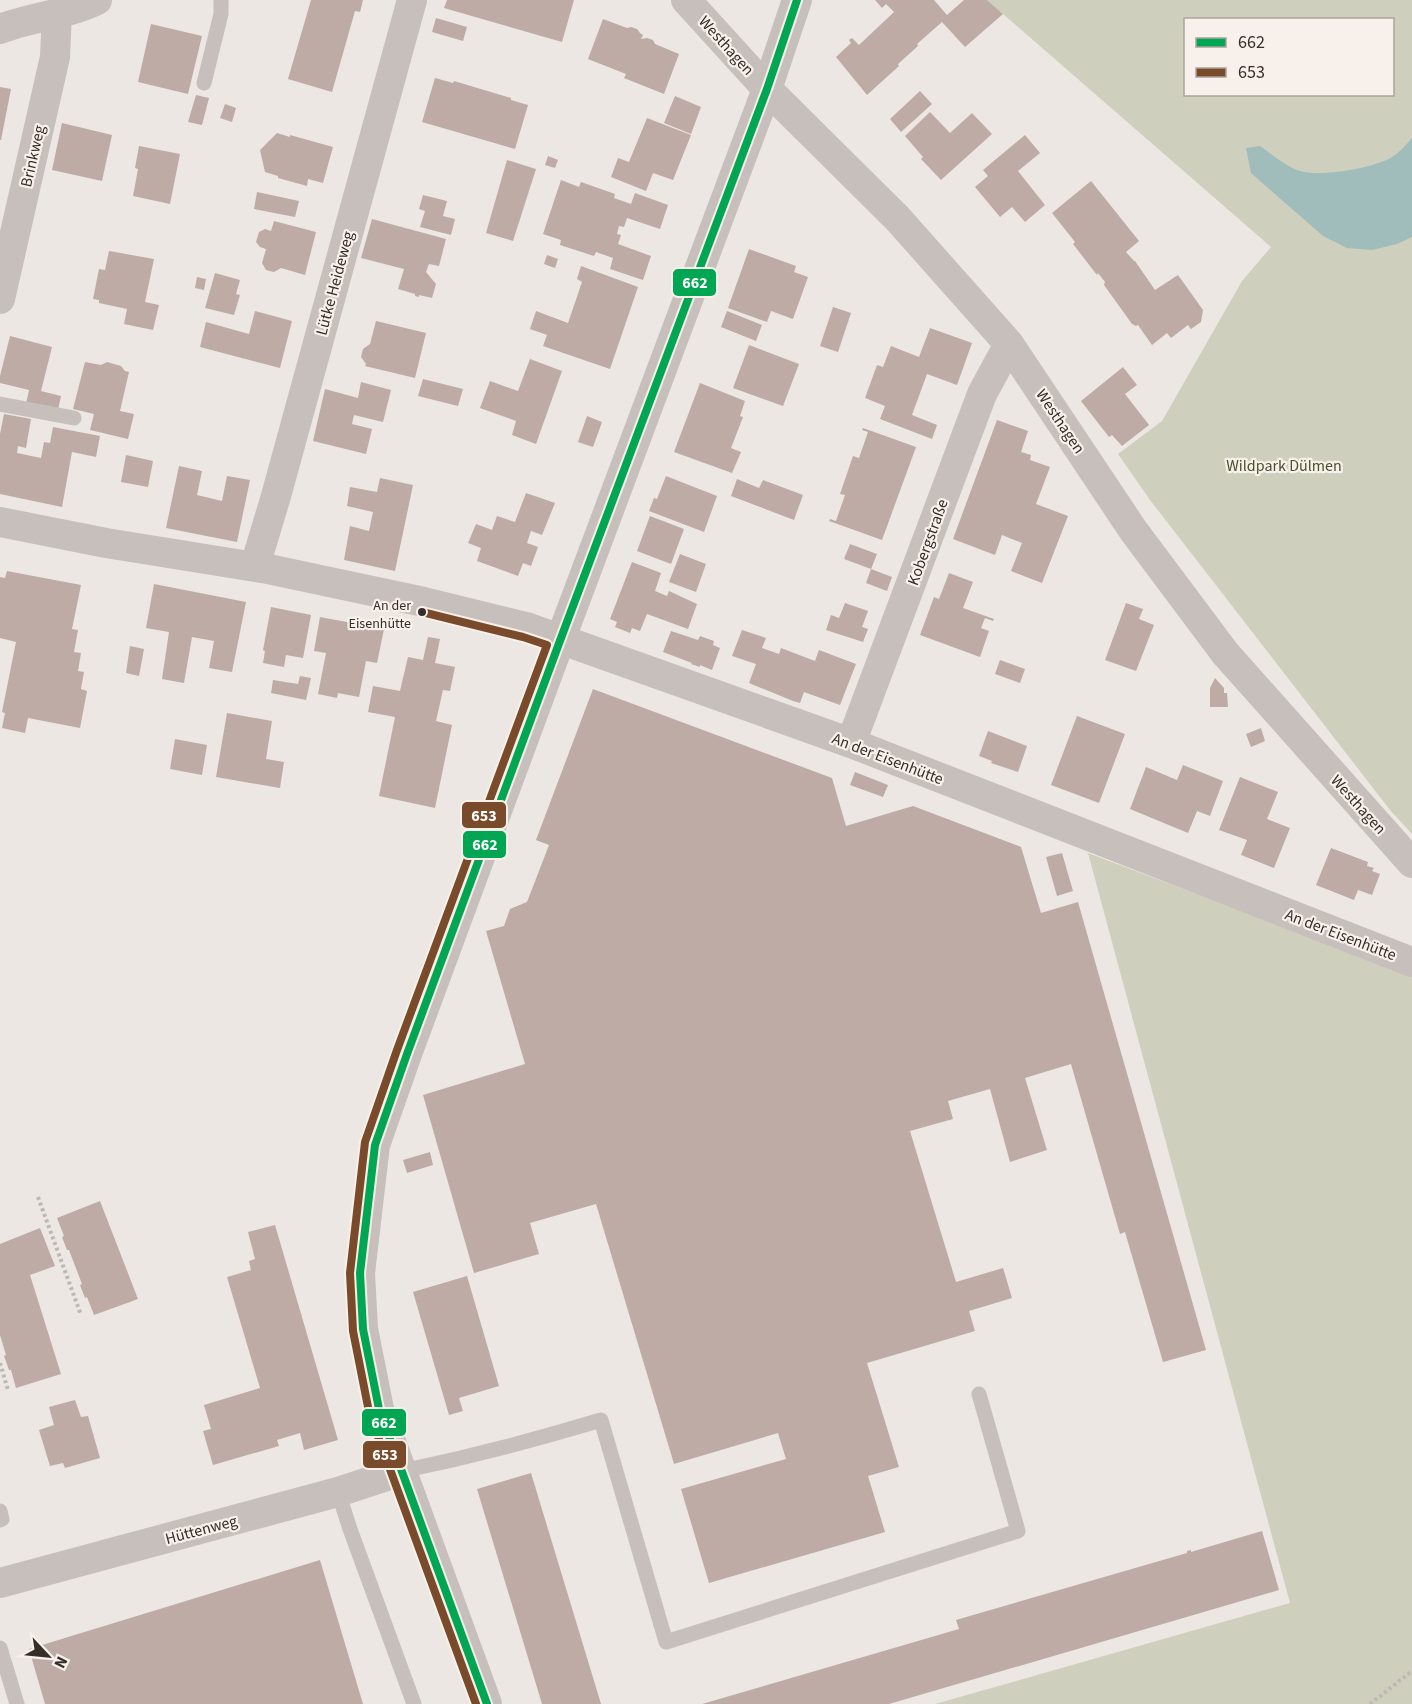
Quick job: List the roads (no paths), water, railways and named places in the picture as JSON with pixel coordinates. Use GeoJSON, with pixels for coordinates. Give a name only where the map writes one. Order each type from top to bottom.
{"type":"FeatureCollection","features":[{"type":"Feature","properties":{"kind":"street"},"geometry":{"type":"LineString","coordinates":[[0,29],[18,22],[87,5],[97,0]]}},
{"type":"Feature","properties":{"kind":"street","name":"Lütke Heideweg"},"geometry":{"type":"LineString","coordinates":[[255,566],[412,0]]}},
{"type":"Feature","properties":{"kind":"street","name":"Westhagen"},"geometry":{"type":"LineString","coordinates":[[686,0],[766,89],[898,219],[1009,344],[1133,530],[1225,653],[1412,863]]}},
{"type":"Feature","properties":{"kind":"street"},"geometry":{"type":"LineString","coordinates":[[487,1704],[379,1409],[363,1329],[360,1273],[375,1145],[406,1054],[766,89],[797,0]]}},
{"type":"Feature","properties":{"kind":"street","name":"Brinkweg"},"geometry":{"type":"LineString","coordinates":[[0,299],[54,57],[57,12]]}},
{"type":"Feature","properties":{"kind":"street","name":"Kobergstraße"},"geometry":{"type":"LineString","coordinates":[[851,743],[982,394],[1009,344]]}},
{"type":"Feature","properties":{"kind":"street","name":"An der Eisenhütte"},"geometry":{"type":"LineString","coordinates":[[0,522],[106,543],[255,566],[424,602],[526,627],[851,743],[1412,962]]}},
{"type":"Feature","properties":{"kind":"street","name":"Hüttenweg"},"geometry":{"type":"LineString","coordinates":[[0,1583],[338,1492],[402,1471]]}},
{"type":"Feature","properties":{"kind":"lane"},"geometry":{"type":"LineString","coordinates":[[204,83],[221,14],[221,0]]}},
{"type":"Feature","properties":{"kind":"lane"},"geometry":{"type":"LineString","coordinates":[[0,404],[74,418]]}},
{"type":"Feature","properties":{"kind":"lane"},"geometry":{"type":"LineString","coordinates":[[402,1471],[525,1443],[601,1420],[666,1642],[1018,1531],[979,1394]]}},
{"type":"Feature","properties":{"kind":"lane"},"geometry":{"type":"LineString","coordinates":[[338,1492],[414,1704]]}},
{"type":"Feature","properties":{"kind":"lane"},"geometry":{"type":"LineString","coordinates":[[0,1511],[2,1519],[0,1520]]}},
{"type":"Feature","properties":{"kind":"lane"},"geometry":{"type":"LineString","coordinates":[[0,1648],[17,1704]]}},
{"type":"Feature","properties":{"kind":"water"},"geometry":{"type":"Polygon","coordinates":[[[1412,138],[1412,237],[1397,244],[1372,250],[1347,248],[1323,236],[1251,173],[1246,148],[1260,146],[1292,168],[1304,172],[1324,173],[1374,165],[1398,153],[1412,138]]]}},
{"type":"Feature","properties":{"kind":"place","name":"An der Eisenhütte"},"geometry":{"type":"Point","coordinates":[422,612]}},
{"type":"Feature","properties":{"kind":"park label","name":"Wildpark Dülmen"},"geometry":{"type":"Point","coordinates":[1284,465]}}]}
